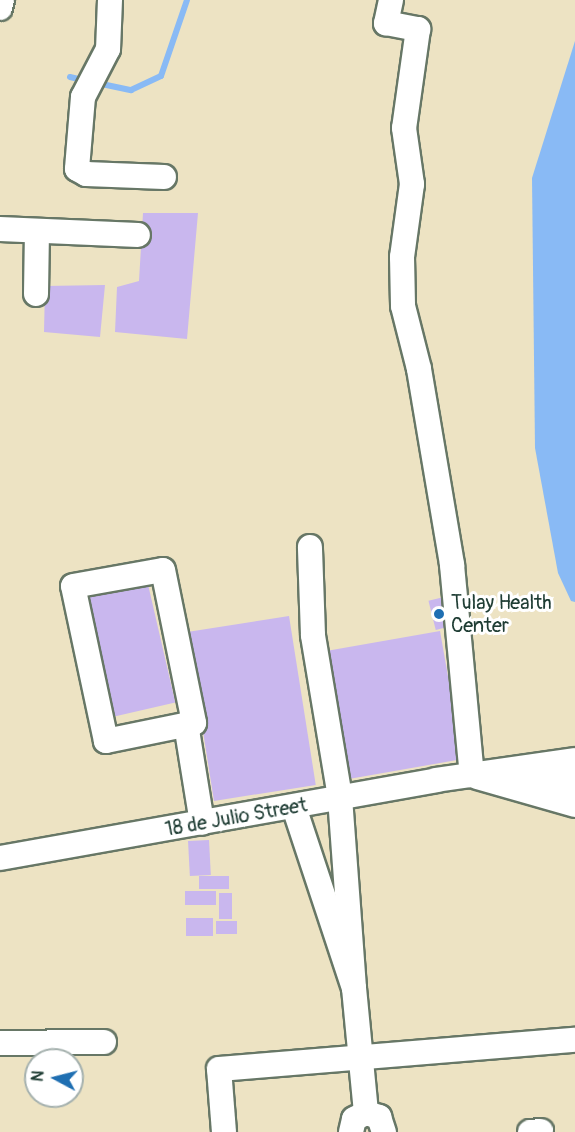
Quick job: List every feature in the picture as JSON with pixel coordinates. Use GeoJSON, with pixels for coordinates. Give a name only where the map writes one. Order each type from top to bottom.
{"type":"FeatureCollection","features":[{"type":"Feature","properties":{"kind":"street"},"geometry":{"type":"LineString","coordinates":[[0,8],[2,0]]}},
{"type":"Feature","properties":{"kind":"street"},"geometry":{"type":"LineString","coordinates":[[111,0],[108,49],[90,81],[78,149],[80,173],[164,177]]}},
{"type":"Feature","properties":{"kind":"street"},"geometry":{"type":"LineString","coordinates":[[391,0],[386,23],[418,28],[404,128],[412,184],[402,257],[403,306],[419,369],[452,565],[472,775]]}},
{"type":"Feature","properties":{"kind":"street"},"geometry":{"type":"LineString","coordinates":[[0,229],[37,233],[138,235]]}},
{"type":"Feature","properties":{"kind":"street"},"geometry":{"type":"LineString","coordinates":[[36,294],[37,233]]}},
{"type":"Feature","properties":{"kind":"street"},"geometry":{"type":"LineString","coordinates":[[310,547],[313,634],[340,797],[346,871],[345,944]]}},
{"type":"Feature","properties":{"kind":"street"},"geometry":{"type":"LineString","coordinates":[[163,570],[194,723],[186,724],[106,741],[73,586],[163,570]]}},
{"type":"Feature","properties":{"kind":"street"},"geometry":{"type":"LineString","coordinates":[[186,724],[202,823]]}},
{"type":"Feature","properties":{"kind":"street"},"geometry":{"type":"LineString","coordinates":[[472,775],[575,760]]}},
{"type":"Feature","properties":{"kind":"street"},"geometry":{"type":"LineString","coordinates":[[472,775],[575,783]]}},
{"type":"Feature","properties":{"kind":"street"},"geometry":{"type":"LineString","coordinates":[[472,775],[575,805]]}},
{"type":"Feature","properties":{"kind":"street","name":"18 de Julio Street"},"geometry":{"type":"LineString","coordinates":[[0,858],[472,775]]}},
{"type":"Feature","properties":{"kind":"street"},"geometry":{"type":"LineString","coordinates":[[294,807],[316,874],[345,944],[354,988],[366,1113]]}},
{"type":"Feature","properties":{"kind":"street"},"geometry":{"type":"LineString","coordinates":[[309,851],[344,846]]}},
{"type":"Feature","properties":{"kind":"street"},"geometry":{"type":"LineString","coordinates":[[316,874],[346,871]]}},
{"type":"Feature","properties":{"kind":"street"},"geometry":{"type":"LineString","coordinates":[[224,1132],[219,1069],[575,1040]]}},
{"type":"Feature","properties":{"kind":"street"},"geometry":{"type":"LineString","coordinates":[[0,1043],[104,1042]]}},
{"type":"Feature","properties":{"kind":"street"},"geometry":{"type":"LineString","coordinates":[[351,1132],[354,1119],[366,1113],[379,1118],[384,1132]]}},
{"type":"Feature","properties":{"kind":"water"},"geometry":{"type":"Polygon","coordinates":[[[575,41],[575,602],[571,601],[558,573],[535,448],[532,178],[575,41]]]}},
{"type":"Feature","properties":{"kind":"building"},"geometry":{"type":"Polygon","coordinates":[[[143,213],[198,213],[187,339],[115,332],[117,287],[139,281],[143,213]]]}},
{"type":"Feature","properties":{"kind":"building"},"geometry":{"type":"Polygon","coordinates":[[[105,285],[100,337],[44,332],[45,286],[105,285]]]}},
{"type":"Feature","properties":{"kind":"building"},"geometry":{"type":"Polygon","coordinates":[[[144,567],[175,702],[109,718],[78,582],[144,567]]]}},
{"type":"Feature","properties":{"kind":"building","name":"Tulay Health Center"},"geometry":{"type":"Polygon","coordinates":[[[444,597],[451,626],[436,630],[428,601],[444,597]]]}},
{"type":"Feature","properties":{"kind":"building"},"geometry":{"type":"Polygon","coordinates":[[[289,616],[316,785],[214,801],[187,632],[289,616]]]}},
{"type":"Feature","properties":{"kind":"building"},"geometry":{"type":"Polygon","coordinates":[[[440,631],[463,759],[347,779],[325,651],[440,631]]]}},
{"type":"Feature","properties":{"kind":"building"},"geometry":{"type":"Polygon","coordinates":[[[209,840],[211,875],[190,876],[188,841],[209,840]]]}},
{"type":"Feature","properties":{"kind":"building"},"geometry":{"type":"Polygon","coordinates":[[[199,876],[229,876],[229,889],[199,889],[199,876]]]}},
{"type":"Feature","properties":{"kind":"building"},"geometry":{"type":"Polygon","coordinates":[[[185,891],[216,891],[216,905],[185,905],[185,891]]]}},
{"type":"Feature","properties":{"kind":"building"},"geometry":{"type":"Polygon","coordinates":[[[219,893],[232,893],[232,919],[219,919],[219,893]]]}},
{"type":"Feature","properties":{"kind":"building"},"geometry":{"type":"Polygon","coordinates":[[[186,918],[213,918],[213,936],[186,936],[186,918]]]}},
{"type":"Feature","properties":{"kind":"building"},"geometry":{"type":"Polygon","coordinates":[[[216,921],[237,921],[237,934],[216,934],[216,921]]]}},
{"type":"Feature","properties":{"kind":"waterway"},"geometry":{"type":"LineString","coordinates":[[97,83],[131,90],[161,76],[187,0]]}},
{"type":"Feature","properties":{"kind":"waterway"},"geometry":{"type":"LineString","coordinates":[[70,77],[87,81]]}},
{"type":"Feature","properties":{"kind":"place","name":"Tulay Health Center"},"geometry":{"type":"Point","coordinates":[439,614]}}]}
